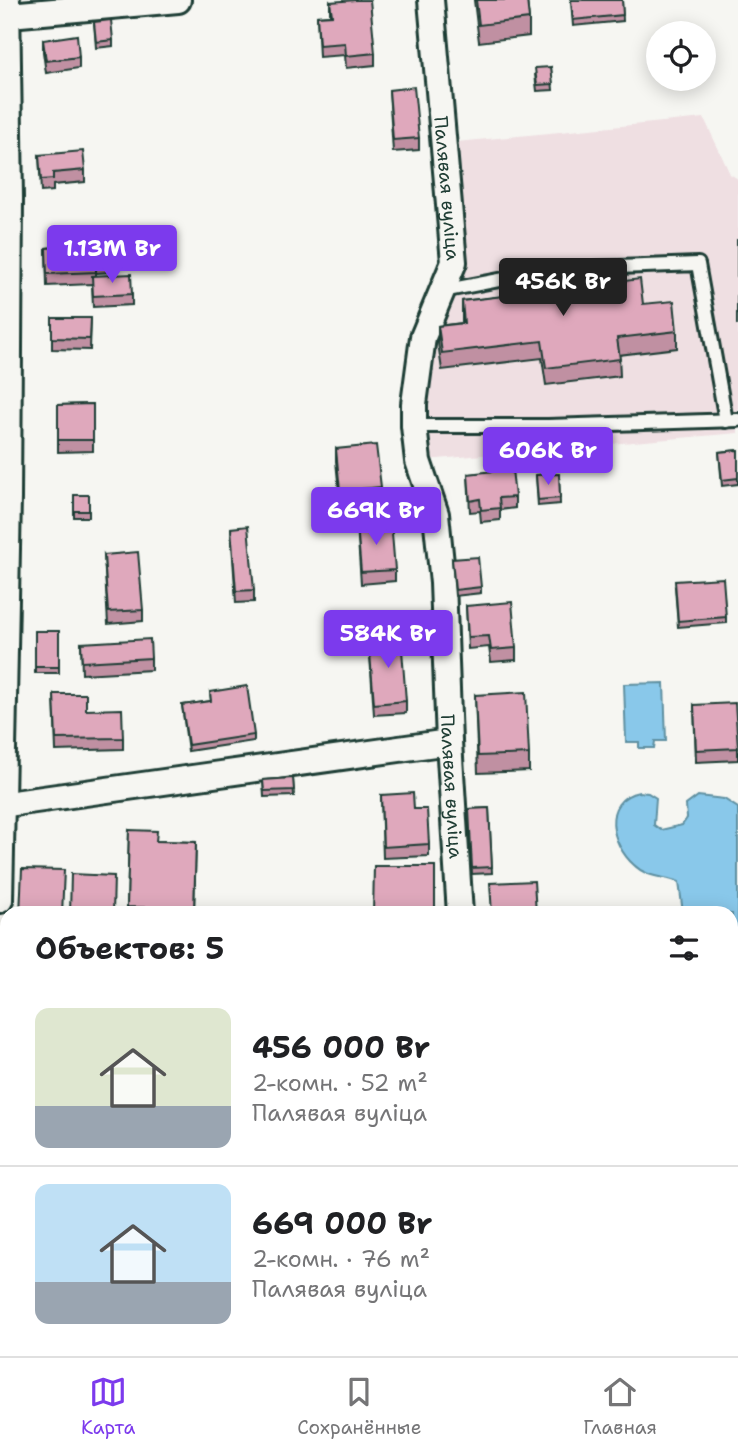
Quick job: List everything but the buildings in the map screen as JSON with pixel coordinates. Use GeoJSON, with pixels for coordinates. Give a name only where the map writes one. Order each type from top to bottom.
{"type":"FeatureCollection","features":[{"type":"Feature","properties":{"kind":"street"},"geometry":{"type":"LineString","coordinates":[[0,900],[8,484],[8,7],[178,0]]}},
{"type":"Feature","properties":{"kind":"street","name":"Палявая вуліца"},"geometry":{"type":"LineString","coordinates":[[431,0],[454,262],[423,337],[414,404],[414,426],[418,461],[436,514],[443,583],[449,742],[459,906]]}},
{"type":"Feature","properties":{"kind":"street"},"geometry":{"type":"LineString","coordinates":[[1,805],[449,742]]}},
{"type":"Feature","properties":{"kind":"lane"},"geometry":{"type":"LineString","coordinates":[[414,426],[732,421],[698,264],[551,270],[442,291]]}},
{"type":"Feature","properties":{"kind":"shaded area"},"geometry":{"type":"Polygon","coordinates":[[[704,118],[730,174],[738,179],[738,433],[426,460],[421,407],[428,337],[465,252],[457,142],[704,118]]]}},
{"type":"Feature","properties":{"kind":"water"},"geometry":{"type":"Polygon","coordinates":[[[664,683],[666,741],[655,741],[654,748],[639,748],[639,742],[626,742],[624,684],[664,683]]]}},
{"type":"Feature","properties":{"kind":"water"},"geometry":{"type":"Polygon","coordinates":[[[639,792],[656,798],[654,825],[661,830],[682,825],[687,818],[686,805],[698,796],[724,799],[738,808],[738,906],[682,906],[679,882],[644,872],[634,865],[620,846],[613,824],[614,813],[627,797],[639,792]]]}}]}
